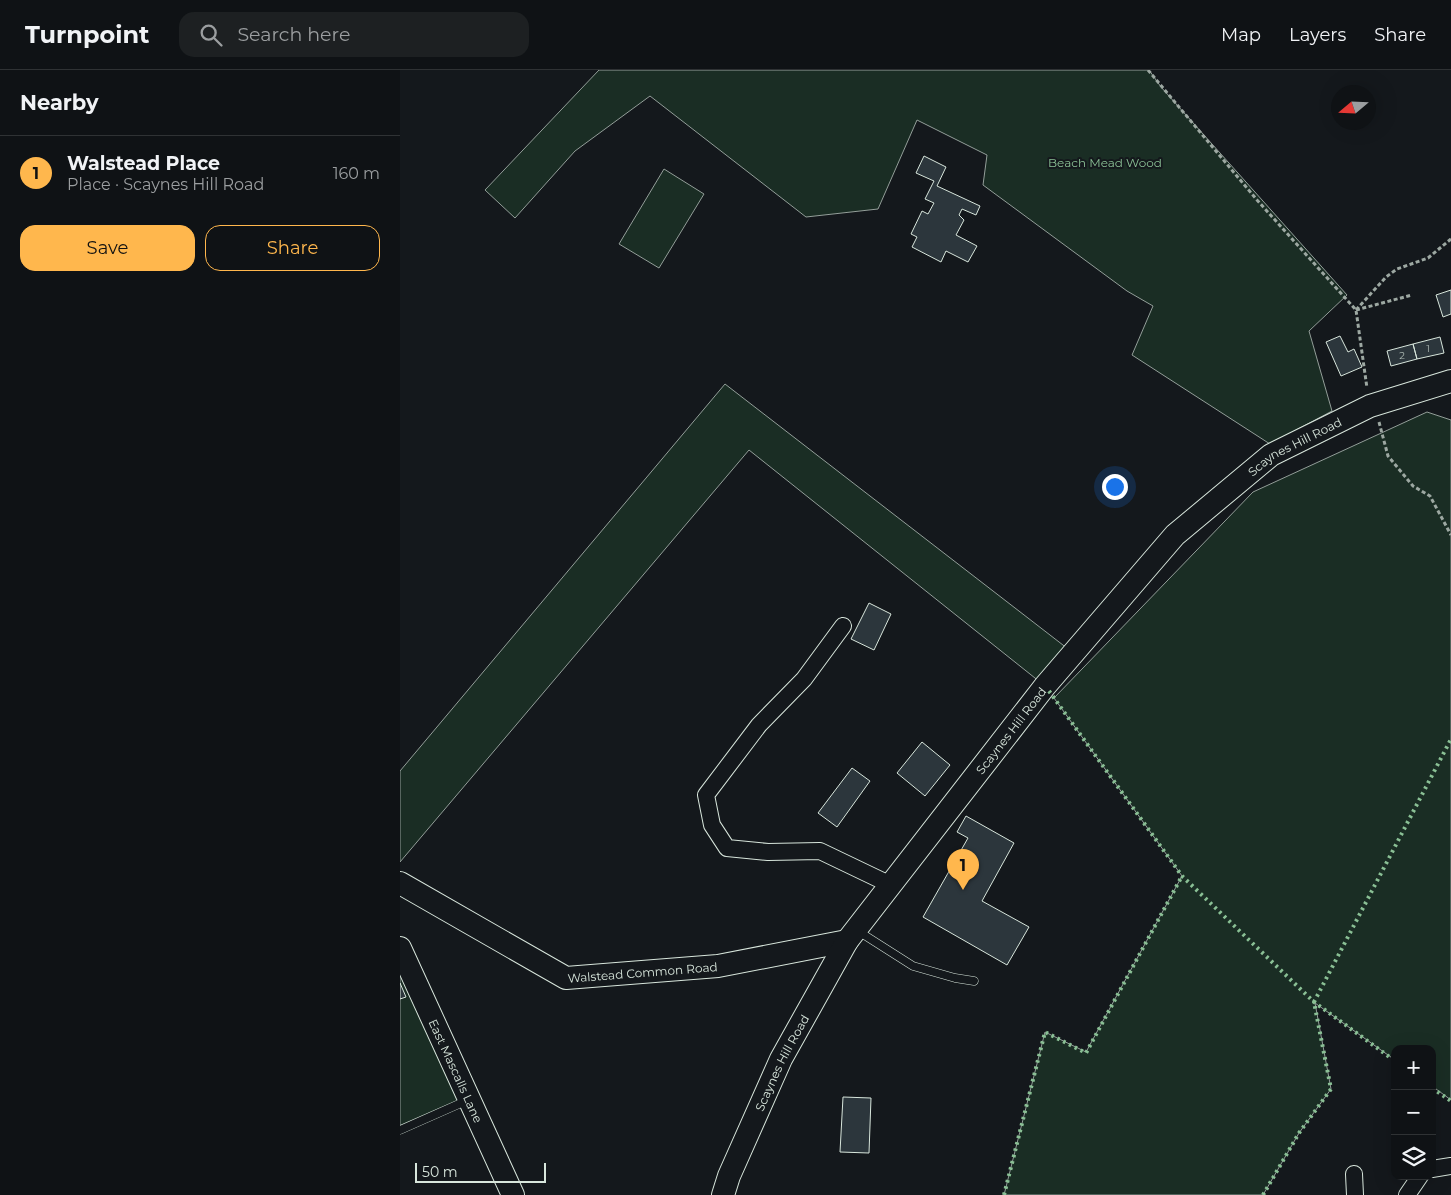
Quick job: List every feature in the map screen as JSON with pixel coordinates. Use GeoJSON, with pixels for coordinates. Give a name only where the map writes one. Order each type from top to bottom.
{"type":"FeatureCollection","features":[{"type":"Feature","properties":{"kind":"main road","name":"Scaynes Hill Road"},"geometry":{"type":"LineString","coordinates":[[723,1195],[729,1176],[781,1058],[852,936],[1045,686],[1176,535],[1271,456],[1372,405],[1427,390],[1451,381]]}},
{"type":"Feature","properties":{"kind":"main road"},"geometry":{"type":"LineString","coordinates":[[1427,390],[1451,396]]}},
{"type":"Feature","properties":{"kind":"main road","name":"Walstead Common Road"},"geometry":{"type":"LineString","coordinates":[[400,883],[566,978],[718,966],[852,936]]}},
{"type":"Feature","properties":{"kind":"main road","name":"East Mascalls Lane"},"geometry":{"type":"LineString","coordinates":[[400,948],[513,1195]]}},
{"type":"Feature","properties":{"kind":"street"},"geometry":{"type":"LineString","coordinates":[[843,626],[804,679],[758,725],[706,795],[712,825],[727,848],[768,852],[820,851],[890,885]]}},
{"type":"Feature","properties":{"kind":"street"},"geometry":{"type":"LineString","coordinates":[[1436,1168],[1451,1166]]}},
{"type":"Feature","properties":{"kind":"street"},"geometry":{"type":"LineString","coordinates":[[1354,1174],[1355,1195]]}},
{"type":"Feature","properties":{"kind":"street"},"geometry":{"type":"LineString","coordinates":[[1406,1195],[1417,1180]]}},
{"type":"Feature","properties":{"kind":"lane"},"geometry":{"type":"LineString","coordinates":[[852,936],[913,966],[954,978],[974,981]]}},
{"type":"Feature","properties":{"kind":"lane"},"geometry":{"type":"LineString","coordinates":[[400,1130],[468,1100]]}},
{"type":"Feature","properties":{"kind":"path"},"geometry":{"type":"LineString","coordinates":[[1148,70],[1257,200],[1356,310],[1372,405],[1388,456],[1413,486],[1430,496],[1451,535]]}},
{"type":"Feature","properties":{"kind":"path"},"geometry":{"type":"LineString","coordinates":[[1356,310],[1386,277],[1397,270],[1428,258],[1451,238]]}},
{"type":"Feature","properties":{"kind":"path"},"geometry":{"type":"LineString","coordinates":[[1356,310],[1412,295]]}},
{"type":"Feature","properties":{"kind":"green space","name":"Beach Mead Wood"},"geometry":{"type":"Polygon","coordinates":[[[599,70],[1149,70],[1161,87],[1347,295],[1309,331],[1332,411],[1270,444],[1132,355],[1153,306],[1127,291],[983,185],[987,155],[917,120],[878,209],[806,217],[650,96],[575,151],[515,218],[485,190],[599,70]]]}},
{"type":"Feature","properties":{"kind":"green space"},"geometry":{"type":"Polygon","coordinates":[[[664,169],[704,194],[659,268],[619,244],[664,169]]]}},
{"type":"Feature","properties":{"kind":"green space"},"geometry":{"type":"Polygon","coordinates":[[[725,384],[1072,652],[1045,686],[749,450],[400,862],[400,771],[725,384]]]}},
{"type":"Feature","properties":{"kind":"green space"},"geometry":{"type":"Polygon","coordinates":[[[1427,412],[1451,420],[1451,1100],[1436,1089],[1436,1045],[1391,1045],[1391,1057],[1315,1003],[1331,1089],[1299,1133],[1263,1195],[1004,1195],[1045,1032],[1086,1052],[1182,876],[1054,698],[1253,492],[1427,412]]]}},
{"type":"Feature","properties":{"kind":"green space"},"geometry":{"type":"Polygon","coordinates":[[[400,948],[468,1100],[400,1130],[400,948]]]}},
{"type":"Feature","properties":{"kind":"building"},"geometry":{"type":"Polygon","coordinates":[[[924,156],[946,167],[937,186],[980,206],[976,215],[962,209],[959,215],[964,220],[956,235],[977,246],[968,262],[946,251],[941,262],[912,247],[917,237],[911,234],[922,211],[928,214],[934,203],[925,199],[934,181],[916,173],[924,156]]]}},
{"type":"Feature","properties":{"kind":"building"},"geometry":{"type":"Polygon","coordinates":[[[1451,290],[1451,314],[1443,317],[1436,295],[1451,290]]]}},
{"type":"Feature","properties":{"kind":"building"},"geometry":{"type":"Polygon","coordinates":[[[1340,336],[1348,352],[1354,349],[1362,367],[1341,376],[1326,342],[1340,336]]]}},
{"type":"Feature","properties":{"kind":"building"},"geometry":{"type":"Polygon","coordinates":[[[1440,337],[1444,353],[1417,359],[1413,344],[1440,337]]]}},
{"type":"Feature","properties":{"kind":"building"},"geometry":{"type":"Polygon","coordinates":[[[1413,344],[1417,359],[1391,366],[1387,351],[1413,344]]]}},
{"type":"Feature","properties":{"kind":"building"},"geometry":{"type":"Polygon","coordinates":[[[869,603],[891,614],[874,650],[851,639],[869,603]]]}},
{"type":"Feature","properties":{"kind":"building"},"geometry":{"type":"Polygon","coordinates":[[[922,742],[950,765],[925,796],[897,773],[922,742]]]}},
{"type":"Feature","properties":{"kind":"building"},"geometry":{"type":"Polygon","coordinates":[[[852,768],[870,781],[837,827],[818,813],[852,768]]]}},
{"type":"Feature","properties":{"kind":"building"},"geometry":{"type":"Polygon","coordinates":[[[966,816],[1014,843],[982,901],[1029,927],[1007,965],[923,917],[968,838],[957,832],[966,816]]]}},
{"type":"Feature","properties":{"kind":"building"},"geometry":{"type":"Polygon","coordinates":[[[400,983],[406,997],[400,999],[400,983]]]}},
{"type":"Feature","properties":{"kind":"building"},"geometry":{"type":"Polygon","coordinates":[[[843,1097],[871,1098],[869,1153],[840,1152],[843,1097]]]}},
{"type":"Feature","properties":{"kind":"hedge"},"geometry":{"type":"LineString","coordinates":[[1049,691],[1182,876],[1314,1002],[1391,1058]]}},
{"type":"Feature","properties":{"kind":"hedge"},"geometry":{"type":"LineString","coordinates":[[1263,1195],[1299,1133],[1331,1089],[1314,1002],[1451,739]]}},
{"type":"Feature","properties":{"kind":"hedge"},"geometry":{"type":"LineString","coordinates":[[1004,1195],[1045,1032],[1086,1053],[1182,876]]}},
{"type":"Feature","properties":{"kind":"hedge"},"geometry":{"type":"LineString","coordinates":[[1435,1090],[1451,1101]]}},
{"type":"Feature","properties":{"kind":"place","name":"Walstead Place"},"geometry":{"type":"Point","coordinates":[963,890]}}]}
